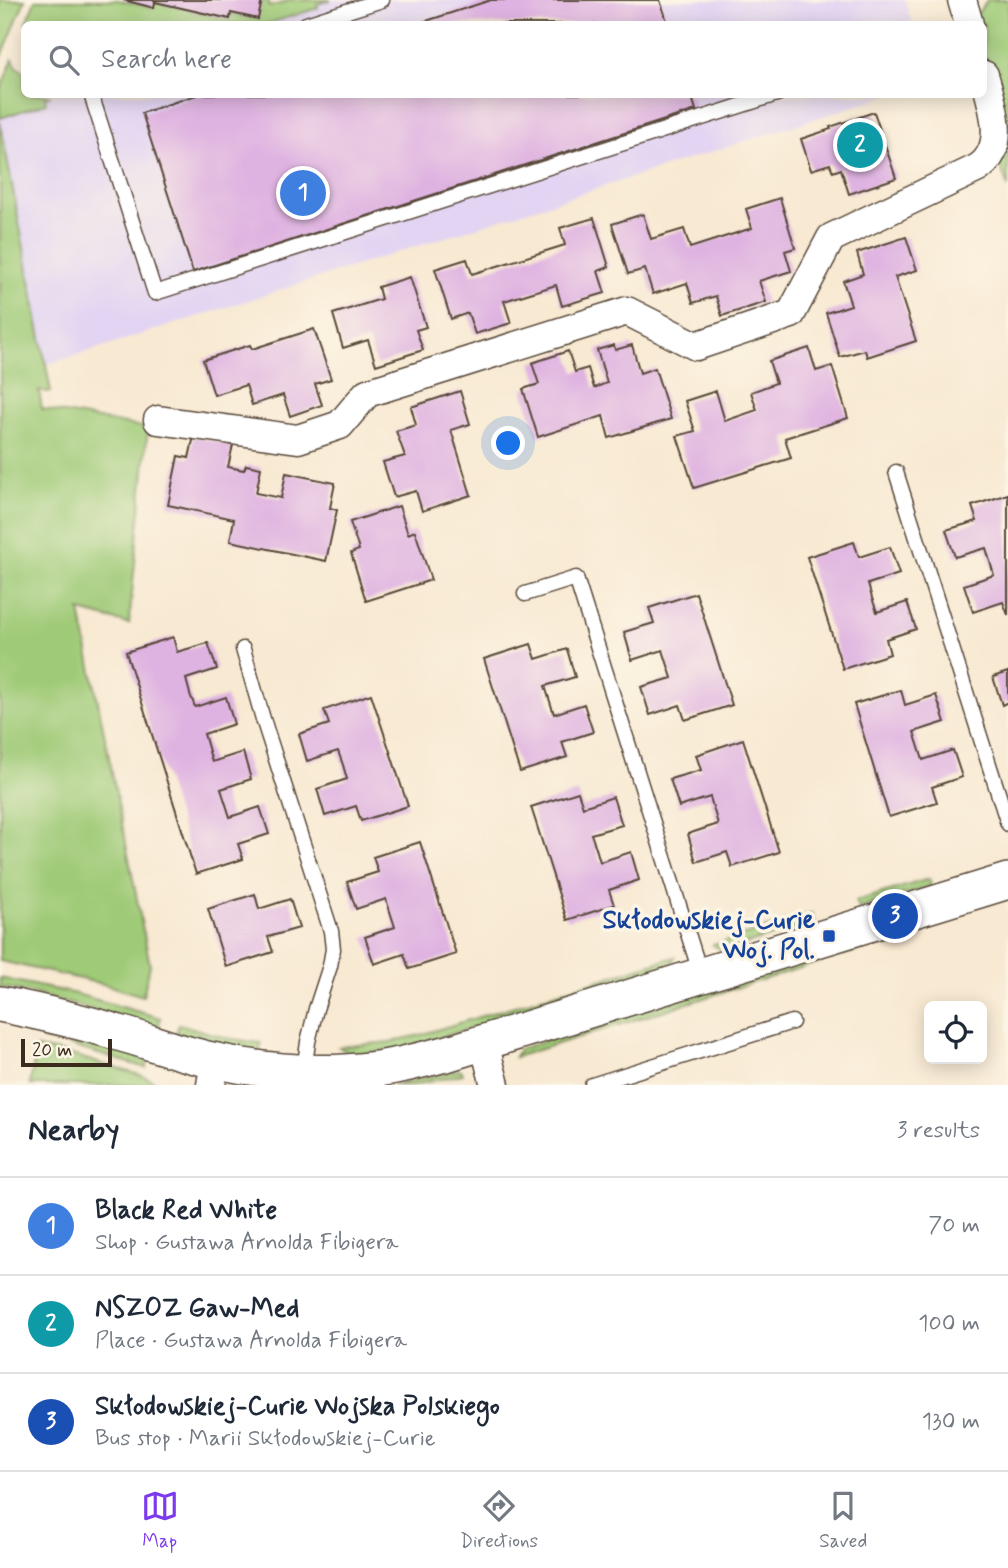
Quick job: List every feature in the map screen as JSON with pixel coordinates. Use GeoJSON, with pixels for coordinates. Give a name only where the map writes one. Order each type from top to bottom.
{"type":"FeatureCollection","features":[{"type":"Feature","properties":{"kind":"street"},"geometry":{"type":"LineString","coordinates":[[962,0],[968,21]]}},
{"type":"Feature","properties":{"kind":"street"},"geometry":{"type":"LineString","coordinates":[[158,420],[298,439],[340,425],[367,393],[627,312],[696,346],[791,314],[831,238],[978,168],[991,159],[996,152],[1000,133],[987,86]]}},
{"type":"Feature","properties":{"kind":"street"},"geometry":{"type":"LineString","coordinates":[[0,1004],[72,1019],[213,1073],[268,1070],[340,1072],[387,1068],[484,1042],[1008,881]]}},
{"type":"Feature","properties":{"kind":"street"},"geometry":{"type":"LineString","coordinates":[[484,1042],[495,1085]]}},
{"type":"Feature","properties":{"kind":"lane"},"geometry":{"type":"LineString","coordinates":[[316,21],[382,0]]}},
{"type":"Feature","properties":{"kind":"lane"},"geometry":{"type":"LineString","coordinates":[[92,98],[155,293],[764,98]]}},
{"type":"Feature","properties":{"kind":"lane"},"geometry":{"type":"LineString","coordinates":[[896,472],[1008,824]]}},
{"type":"Feature","properties":{"kind":"lane"},"geometry":{"type":"LineString","coordinates":[[525,594],[576,578],[701,975]]}},
{"type":"Feature","properties":{"kind":"lane"},"geometry":{"type":"LineString","coordinates":[[243,649],[331,931],[333,949],[330,966],[310,1033],[304,1072]]}},
{"type":"Feature","properties":{"kind":"lane"},"geometry":{"type":"LineString","coordinates":[[592,1085],[792,1022]]}},
{"type":"Feature","properties":{"kind":"shaded area"},"geometry":{"type":"Polygon","coordinates":[[[331,0],[905,0],[912,21],[277,21],[318,8],[317,4],[331,0]]]}},
{"type":"Feature","properties":{"kind":"shaded area"},"geometry":{"type":"Polygon","coordinates":[[[45,98],[880,98],[46,365],[0,118],[46,103],[45,98]]]}},
{"type":"Feature","properties":{"kind":"green space"},"geometry":{"type":"Polygon","coordinates":[[[0,0],[25,0],[0,61],[0,0]]]}},
{"type":"Feature","properties":{"kind":"green space"},"geometry":{"type":"Polygon","coordinates":[[[35,0],[118,0],[153,8],[155,2],[229,19],[231,13],[257,19],[262,0],[269,0],[269,7],[287,0],[331,0],[317,4],[318,8],[277,21],[27,21],[35,0]]]}},
{"type":"Feature","properties":{"kind":"green space"},"geometry":{"type":"Polygon","coordinates":[[[987,0],[1008,0],[1008,188],[999,161],[1007,138],[987,62],[987,21],[976,21],[987,0]]]}},
{"type":"Feature","properties":{"kind":"green space"},"geometry":{"type":"Polygon","coordinates":[[[13,59],[21,70],[21,98],[45,98],[46,103],[0,118],[0,90],[13,59]]]}},
{"type":"Feature","properties":{"kind":"green space"},"geometry":{"type":"Polygon","coordinates":[[[0,121],[51,392],[39,391],[42,409],[148,428],[129,624],[80,611],[150,965],[143,996],[103,984],[0,961],[0,121]]]}},
{"type":"Feature","properties":{"kind":"green space"},"geometry":{"type":"Polygon","coordinates":[[[929,879],[931,886],[859,909],[856,901],[929,879]]]}},
{"type":"Feature","properties":{"kind":"green space"},"geometry":{"type":"Polygon","coordinates":[[[812,914],[814,923],[727,950],[713,945],[812,914]]]}},
{"type":"Feature","properties":{"kind":"green space"},"geometry":{"type":"Polygon","coordinates":[[[869,941],[871,946],[515,1057],[519,1049],[869,941]]]}},
{"type":"Feature","properties":{"kind":"green space"},"geometry":{"type":"Polygon","coordinates":[[[675,957],[663,970],[405,1048],[351,1055],[339,1047],[389,1042],[420,1035],[675,957]]]}},
{"type":"Feature","properties":{"kind":"green space"},"geometry":{"type":"Polygon","coordinates":[[[0,978],[76,994],[161,1018],[158,1028],[28,992],[0,987],[0,978]]]}},
{"type":"Feature","properties":{"kind":"green space"},"geometry":{"type":"Polygon","coordinates":[[[179,1024],[226,1038],[261,1043],[260,1052],[232,1048],[176,1033],[179,1024]]]}},
{"type":"Feature","properties":{"kind":"green space"},"geometry":{"type":"Polygon","coordinates":[[[63,1035],[148,1060],[146,1068],[44,1040],[63,1035]]]}},
{"type":"Feature","properties":{"kind":"green space"},"geometry":{"type":"Polygon","coordinates":[[[36,1048],[65,1053],[143,1076],[154,1081],[156,1085],[30,1085],[36,1048]]]}},
{"type":"Feature","properties":{"kind":"green space"},"geometry":{"type":"Polygon","coordinates":[[[458,1070],[463,1074],[414,1085],[393,1085],[458,1070]]]}},
{"type":"Feature","properties":{"kind":"building"},"geometry":{"type":"Polygon","coordinates":[[[123,0],[262,0],[258,19],[231,13],[230,19],[155,2],[154,8],[123,0]]]}},
{"type":"Feature","properties":{"kind":"building"},"geometry":{"type":"Polygon","coordinates":[[[491,0],[660,0],[667,21],[426,21],[491,0]]]}},
{"type":"Feature","properties":{"kind":"building"},"geometry":{"type":"Polygon","coordinates":[[[187,98],[692,98],[696,110],[193,272],[142,113],[187,98]]]}},
{"type":"Feature","properties":{"kind":"building"},"geometry":{"type":"Polygon","coordinates":[[[874,112],[896,178],[849,194],[841,169],[833,172],[830,164],[811,170],[801,139],[874,112]]]}},
{"type":"Feature","properties":{"kind":"building"},"geometry":{"type":"Polygon","coordinates":[[[780,198],[795,248],[785,251],[791,271],[759,281],[766,302],[722,316],[716,296],[693,303],[687,283],[653,294],[645,269],[628,274],[612,224],[643,214],[651,239],[684,229],[690,248],[752,228],[746,209],[780,198]]]}},
{"type":"Feature","properties":{"kind":"building"},"geometry":{"type":"Polygon","coordinates":[[[594,218],[609,267],[598,271],[605,293],[562,306],[556,285],[504,301],[511,323],[475,334],[468,313],[451,319],[435,269],[467,259],[472,274],[565,245],[560,228],[594,218]]]}},
{"type":"Feature","properties":{"kind":"building"},"geometry":{"type":"Polygon","coordinates":[[[906,237],[917,270],[895,277],[916,341],[867,357],[865,350],[840,357],[826,313],[851,305],[843,281],[863,274],[857,253],[906,237]]]}},
{"type":"Feature","properties":{"kind":"building"},"geometry":{"type":"Polygon","coordinates":[[[410,277],[426,327],[416,330],[423,350],[376,365],[368,340],[343,348],[333,314],[381,299],[378,287],[410,277]]]}},
{"type":"Feature","properties":{"kind":"building"},"geometry":{"type":"Polygon","coordinates":[[[314,329],[331,379],[315,384],[322,405],[290,416],[283,395],[252,405],[246,385],[214,395],[203,360],[250,345],[252,349],[314,329]]]}},
{"type":"Feature","properties":{"kind":"building"},"geometry":{"type":"Polygon","coordinates":[[[614,345],[615,350],[632,345],[640,373],[655,368],[671,419],[609,438],[603,416],[538,437],[523,389],[539,384],[532,363],[568,351],[575,372],[588,368],[594,388],[607,383],[597,350],[614,345]]]}},
{"type":"Feature","properties":{"kind":"building"},"geometry":{"type":"Polygon","coordinates":[[[809,348],[816,371],[832,366],[848,418],[785,438],[791,458],[694,488],[677,436],[695,431],[685,401],[716,391],[725,421],[757,410],[751,392],[776,383],[769,361],[809,348]]]}},
{"type":"Feature","properties":{"kind":"building"},"geometry":{"type":"Polygon","coordinates":[[[460,391],[470,424],[451,430],[471,495],[422,511],[416,491],[394,497],[383,462],[405,456],[396,431],[416,425],[411,407],[460,391]]]}},
{"type":"Feature","properties":{"kind":"building"},"geometry":{"type":"Polygon","coordinates":[[[194,436],[233,445],[228,467],[244,470],[246,465],[261,468],[256,493],[281,498],[286,473],[335,483],[330,508],[337,510],[326,561],[230,541],[234,519],[168,505],[178,456],[189,458],[194,436]]]}},
{"type":"Feature","properties":{"kind":"building"},"geometry":{"type":"Polygon","coordinates":[[[1008,494],[1008,615],[1003,602],[973,612],[964,585],[994,575],[986,548],[955,557],[946,530],[977,521],[972,506],[1008,494]]]}},
{"type":"Feature","properties":{"kind":"building"},"geometry":{"type":"Polygon","coordinates":[[[399,506],[408,534],[415,531],[431,580],[366,601],[351,553],[359,550],[350,522],[399,506]]]}},
{"type":"Feature","properties":{"kind":"building"},"geometry":{"type":"Polygon","coordinates":[[[854,542],[859,557],[890,547],[899,574],[868,584],[872,598],[877,612],[907,602],[916,629],[886,639],[890,654],[843,669],[807,557],[854,542]]]}},
{"type":"Feature","properties":{"kind":"building"},"geometry":{"type":"Polygon","coordinates":[[[696,593],[732,705],[685,720],[680,705],[650,715],[641,687],[672,678],[663,650],[632,660],[624,632],[654,623],[649,608],[696,593]]]}},
{"type":"Feature","properties":{"kind":"building"},"geometry":{"type":"Polygon","coordinates":[[[173,637],[177,652],[208,643],[217,669],[186,679],[190,694],[195,707],[226,697],[234,724],[204,734],[212,762],[243,752],[251,779],[221,789],[230,817],[260,807],[269,834],[238,844],[243,859],[196,874],[126,652],[173,637]]]}},
{"type":"Feature","properties":{"kind":"building"},"geometry":{"type":"Polygon","coordinates":[[[531,644],[536,659],[567,649],[575,677],[545,686],[554,714],[584,704],[593,732],[562,742],[567,757],[520,772],[484,659],[531,644]]]}},
{"type":"Feature","properties":{"kind":"building"},"geometry":{"type":"Polygon","coordinates":[[[1008,672],[1008,702],[1002,705],[993,677],[1008,672]]]}},
{"type":"Feature","properties":{"kind":"building"},"geometry":{"type":"Polygon","coordinates":[[[901,690],[905,705],[936,695],[945,722],[914,732],[923,760],[953,750],[962,777],[932,787],[937,802],[889,817],[854,704],[901,690]]]}},
{"type":"Feature","properties":{"kind":"building"},"geometry":{"type":"Polygon","coordinates":[[[371,694],[408,806],[361,821],[356,806],[325,816],[317,789],[347,779],[343,765],[338,751],[307,761],[299,734],[329,724],[324,710],[371,694]]]}},
{"type":"Feature","properties":{"kind":"building"},"geometry":{"type":"Polygon","coordinates":[[[743,739],[779,852],[732,867],[727,852],[696,862],[688,834],[718,824],[710,797],[679,807],[670,779],[701,770],[696,755],[743,739]]]}},
{"type":"Feature","properties":{"kind":"building"},"geometry":{"type":"Polygon","coordinates":[[[578,792],[583,807],[613,797],[622,825],[591,834],[600,862],[631,852],[639,880],[609,890],[614,905],[567,920],[531,807],[578,792]]]}},
{"type":"Feature","properties":{"kind":"building"},"geometry":{"type":"Polygon","coordinates":[[[420,842],[456,954],[409,969],[404,954],[374,964],[365,937],[395,927],[386,899],[356,909],[347,882],[378,872],[373,857],[420,842]]]}},
{"type":"Feature","properties":{"kind":"building"},"geometry":{"type":"Polygon","coordinates":[[[255,894],[259,909],[290,899],[299,928],[268,937],[273,952],[226,967],[208,909],[255,894]]]}},
{"type":"Feature","properties":{"kind":"place","name":"NSZOZ Gaw-Med"},"geometry":{"type":"Point","coordinates":[860,145]}},
{"type":"Feature","properties":{"kind":"place","name":"Black Red White"},"geometry":{"type":"Point","coordinates":[303,193]}},
{"type":"Feature","properties":{"kind":"place","name":"Skłodowskiej-Curie Wojska Polskiego"},"geometry":{"type":"Point","coordinates":[895,916]}},
{"type":"Feature","properties":{"kind":"place","name":"Skłodowskiej-Curie Woj. Pol."},"geometry":{"type":"Point","coordinates":[829,936]}}]}
